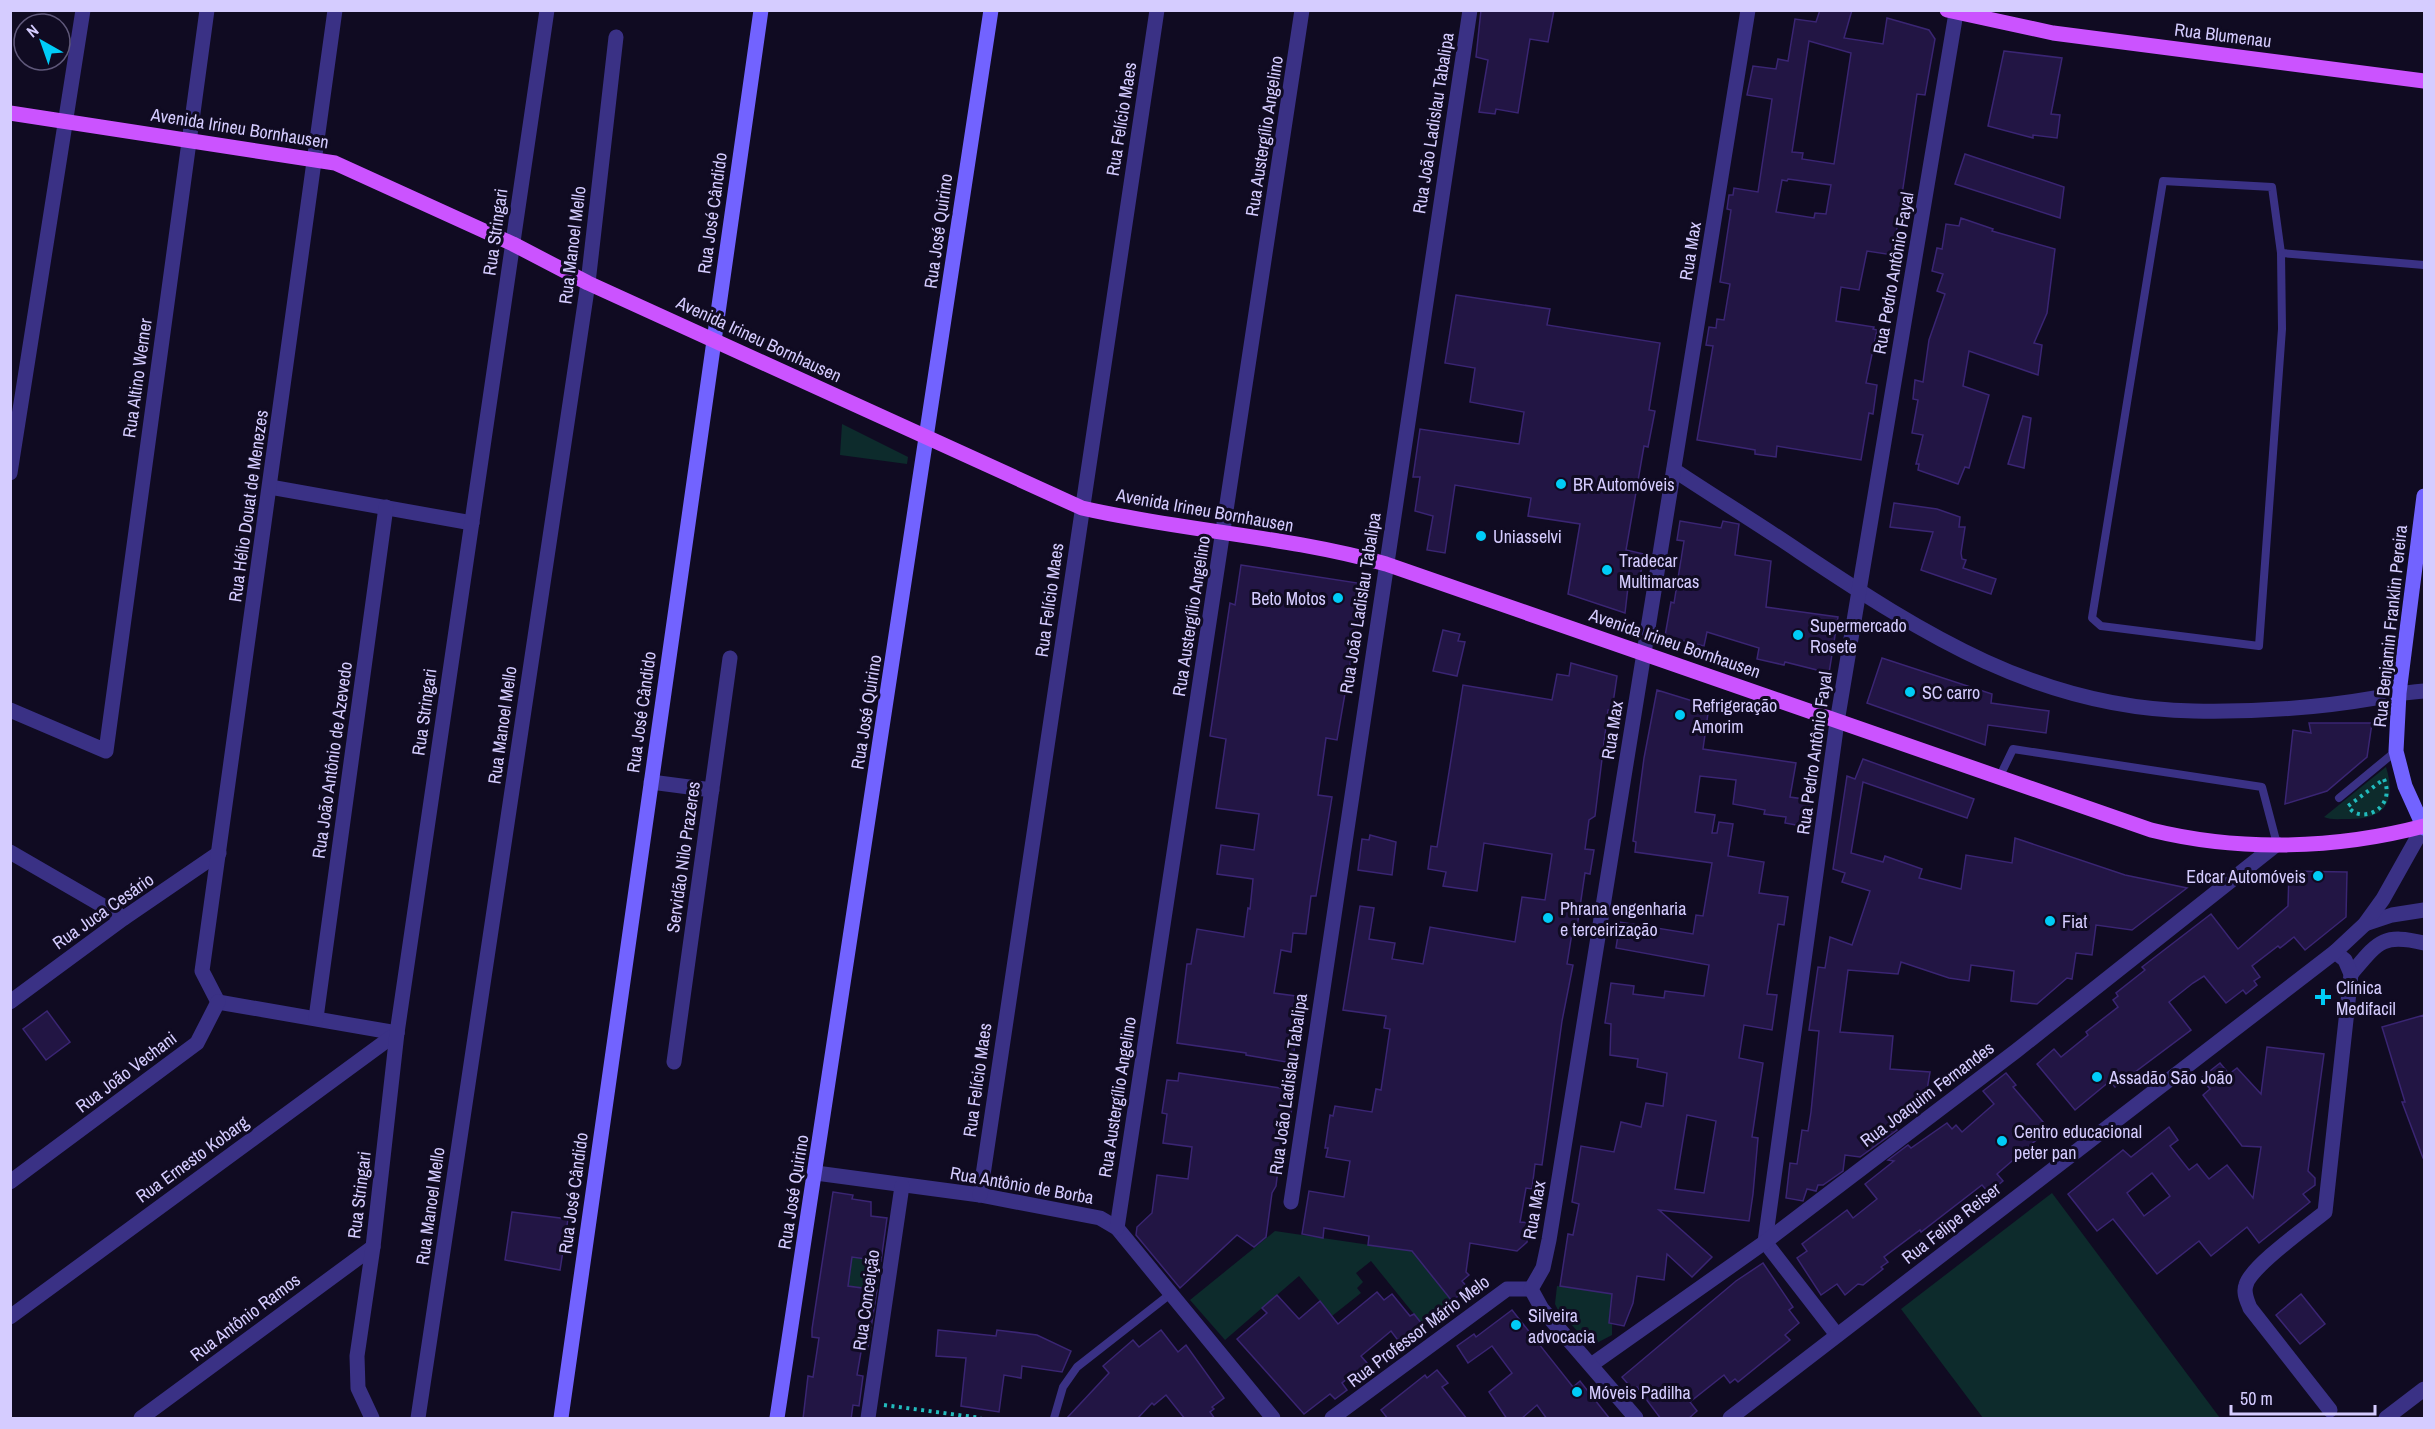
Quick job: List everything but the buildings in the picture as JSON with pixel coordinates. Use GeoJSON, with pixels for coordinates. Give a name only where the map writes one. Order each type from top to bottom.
{"type":"FeatureCollection","features":[{"type":"Feature","properties":{"kind":"main road","name":"Rua José Cândido"},"geometry":{"type":"LineString","coordinates":[[561,1419],[761,10]]}},
{"type":"Feature","properties":{"kind":"main road","name":"Rua José Quirino"},"geometry":{"type":"LineString","coordinates":[[777,1419],[991,10]]}},
{"type":"Feature","properties":{"kind":"main road","name":"Rua Blumenau"},"geometry":{"type":"LineString","coordinates":[[1952,12],[2053,33],[2424,81]]}},
{"type":"Feature","properties":{"kind":"main road","name":"Avenida Irineu Bornhausen"},"geometry":{"type":"LineString","coordinates":[[10,113],[313,158],[351,169],[513,244],[588,283],[1082,508],[1223,534],[1340,552],[1386,564],[2117,819],[2173,835],[2277,844],[2356,840],[2424,827]]}},
{"type":"Feature","properties":{"kind":"main road","name":"Rua Benjamin Franklin Pereira"},"geometry":{"type":"LineString","coordinates":[[2424,496],[2399,693],[2396,751],[2405,786],[2424,827]]}},
{"type":"Feature","properties":{"kind":"street"},"geometry":{"type":"LineString","coordinates":[[10,473],[84,10]]}},
{"type":"Feature","properties":{"kind":"street","name":"Rua Altino Werner"},"geometry":{"type":"LineString","coordinates":[[10,710],[106,751],[207,10]]}},
{"type":"Feature","properties":{"kind":"street","name":"Rua Hélio Douat de Menezes"},"geometry":{"type":"LineString","coordinates":[[218,1002],[202,971],[335,10]]}},
{"type":"Feature","properties":{"kind":"street","name":"Rua Stringari"},"geometry":{"type":"LineString","coordinates":[[372,1419],[358,1388],[356,1373],[397,1034],[547,10]]}},
{"type":"Feature","properties":{"kind":"street","name":"Rua Felício Maes"},"geometry":{"type":"LineString","coordinates":[[980,1195],[1157,10]]}},
{"type":"Feature","properties":{"kind":"street","name":"Rua Austergílio Angelino"},"geometry":{"type":"LineString","coordinates":[[1117,1228],[1302,10]]}},
{"type":"Feature","properties":{"kind":"street","name":"Rua João Ladislau Tabalipa"},"geometry":{"type":"LineString","coordinates":[[1291,1202],[1470,10]]}},
{"type":"Feature","properties":{"kind":"street","name":"Rua Max"},"geometry":{"type":"LineString","coordinates":[[1531,1288],[1543,1268],[1549,1240],[1748,10]]}},
{"type":"Feature","properties":{"kind":"street","name":"Rua Pedro Antônio Fayal"},"geometry":{"type":"LineString","coordinates":[[1765,1242],[1837,722],[1952,12]]}},
{"type":"Feature","properties":{"kind":"street","name":"Rua Manoel Mello"},"geometry":{"type":"LineString","coordinates":[[418,1419],[588,283],[616,37]]}},
{"type":"Feature","properties":{"kind":"street"},"geometry":{"type":"LineString","coordinates":[[1674,470],[1859,592],[1964,653],[2014,675],[2056,689],[2137,707],[2193,711],[2268,709],[2424,691]]}},
{"type":"Feature","properties":{"kind":"street"},"geometry":{"type":"LineString","coordinates":[[270,487],[472,523]]}},
{"type":"Feature","properties":{"kind":"street","name":"Rua João Antônio de Azevedo"},"geometry":{"type":"LineString","coordinates":[[316,1018],[386,507]]}},
{"type":"Feature","properties":{"kind":"street","name":"Servidão Nilo Prazeres"},"geometry":{"type":"LineString","coordinates":[[674,1062],[730,658]]}},
{"type":"Feature","properties":{"kind":"street"},"geometry":{"type":"LineString","coordinates":[[651,782],[712,790]]}},
{"type":"Feature","properties":{"kind":"street","name":"Rua Felipe Reiser"},"geometry":{"type":"LineString","coordinates":[[1730,1419],[2335,952],[2365,924],[2383,899],[2424,827]]}},
{"type":"Feature","properties":{"kind":"street","name":"Rua Joaquim Fernandes"},"geometry":{"type":"LineString","coordinates":[[1592,1365],[1765,1242],[2016,1051],[2277,844]]}},
{"type":"Feature","properties":{"kind":"street"},"geometry":{"type":"LineString","coordinates":[[10,852],[124,918]]}},
{"type":"Feature","properties":{"kind":"street","name":"Rua Juca Cesário"},"geometry":{"type":"LineString","coordinates":[[10,1002],[124,918],[219,854]]}},
{"type":"Feature","properties":{"kind":"street","name":"Rua Felipe Reiser"},"geometry":{"type":"LineString","coordinates":[[2365,924],[2392,915],[2424,910]]}},
{"type":"Feature","properties":{"kind":"street"},"geometry":{"type":"LineString","coordinates":[[2351,974],[2379,944],[2393,938],[2424,943]]}},
{"type":"Feature","properties":{"kind":"street"},"geometry":{"type":"LineString","coordinates":[[2330,1410],[2250,1308],[2245,1296],[2245,1285],[2259,1266],[2325,1212],[2351,974],[2344,960],[2335,952]]}},
{"type":"Feature","properties":{"kind":"street"},"geometry":{"type":"LineString","coordinates":[[218,1002],[397,1034]]}},
{"type":"Feature","properties":{"kind":"street","name":"Rua João Vechani"},"geometry":{"type":"LineString","coordinates":[[10,1182],[197,1042],[218,1002]]}},
{"type":"Feature","properties":{"kind":"street","name":"Rua Ernesto Kobarg"},"geometry":{"type":"LineString","coordinates":[[10,1317],[397,1034]]}},
{"type":"Feature","properties":{"kind":"street","name":"Rua Antônio de Borba"},"geometry":{"type":"LineString","coordinates":[[816,1173],[980,1195],[1100,1218],[1117,1228],[1169,1295],[1273,1419]]}},
{"type":"Feature","properties":{"kind":"street","name":"Rua Conceição"},"geometry":{"type":"LineString","coordinates":[[869,1411],[903,1186]]}},
{"type":"Feature","properties":{"kind":"street"},"geometry":{"type":"LineString","coordinates":[[1765,1242],[1837,1335]]}},
{"type":"Feature","properties":{"kind":"street","name":"Rua Antônio Ramos"},"geometry":{"type":"LineString","coordinates":[[141,1419],[373,1247]]}},
{"type":"Feature","properties":{"kind":"street"},"geometry":{"type":"LineString","coordinates":[[1531,1288],[1542,1309],[1636,1419]]}},
{"type":"Feature","properties":{"kind":"street","name":"Rua Professor Mário Melo"},"geometry":{"type":"LineString","coordinates":[[1332,1419],[1507,1289],[1531,1288]]}},
{"type":"Feature","properties":{"kind":"street"},"geometry":{"type":"LineString","coordinates":[[2386,1419],[2424,1389]]}},
{"type":"Feature","properties":{"kind":"lane"},"geometry":{"type":"LineString","coordinates":[[2163,181],[2272,187],[2280,253],[2282,330],[2259,646],[2096,624],[2092,618],[2163,181]]}},
{"type":"Feature","properties":{"kind":"lane"},"geometry":{"type":"LineString","coordinates":[[2280,253],[2424,265]]}},
{"type":"Feature","properties":{"kind":"lane"},"geometry":{"type":"LineString","coordinates":[[1999,778],[2013,749],[2262,787],[2277,844]]}},
{"type":"Feature","properties":{"kind":"lane"},"geometry":{"type":"LineString","coordinates":[[2339,798],[2396,751]]}},
{"type":"Feature","properties":{"kind":"lane"},"geometry":{"type":"LineString","coordinates":[[1054,1419],[1063,1387],[1077,1367],[1169,1295]]}},
{"type":"Feature","properties":{"kind":"path"},"geometry":{"type":"LineString","coordinates":[[2384,778],[2389,790],[2386,801],[2379,809],[2370,813],[2354,813],[2349,809],[2348,806],[2384,778]]}},
{"type":"Feature","properties":{"kind":"path"},"geometry":{"type":"LineString","coordinates":[[869,1411],[981,1419]]}},
{"type":"Feature","properties":{"kind":"green space"},"geometry":{"type":"Polygon","coordinates":[[[842,424],[908,457],[907,464],[840,455],[842,424]]]}},
{"type":"Feature","properties":{"kind":"green space"},"geometry":{"type":"Polygon","coordinates":[[[2386,767],[2390,790],[2388,800],[2378,812],[2360,819],[2324,817],[2386,767]]]}},
{"type":"Feature","properties":{"kind":"green space"},"geometry":{"type":"Polygon","coordinates":[[[2052,1193],[2220,1418],[1983,1418],[1901,1309],[2052,1193]]]}},
{"type":"Feature","properties":{"kind":"green space"},"geometry":{"type":"Polygon","coordinates":[[[1275,1231],[1431,1254],[1452,1301],[1422,1324],[1371,1261],[1356,1273],[1363,1282],[1357,1288],[1361,1293],[1332,1316],[1299,1276],[1225,1340],[1190,1300],[1275,1231]]]}},
{"type":"Feature","properties":{"kind":"green space"},"geometry":{"type":"Polygon","coordinates":[[[852,1257],[881,1261],[877,1290],[839,1284],[850,1272],[852,1257]]]}},
{"type":"Feature","properties":{"kind":"green space"},"geometry":{"type":"Polygon","coordinates":[[[1615,1278],[1609,1323],[1612,1324],[1612,1335],[1591,1346],[1558,1310],[1555,1304],[1557,1286],[1600,1292],[1615,1278]]]}},
{"type":"Feature","properties":{"kind":"place","name":"BR Automóveis"},"geometry":{"type":"Point","coordinates":[1561,484]}},
{"type":"Feature","properties":{"kind":"place","name":"Uniasselvi"},"geometry":{"type":"Point","coordinates":[1481,536]}},
{"type":"Feature","properties":{"kind":"place","name":"Tradecar Multimarcas"},"geometry":{"type":"Point","coordinates":[1607,570]}},
{"type":"Feature","properties":{"kind":"place","name":"Beto Motos"},"geometry":{"type":"Point","coordinates":[1338,598]}},
{"type":"Feature","properties":{"kind":"place","name":"Supermercado Rosete"},"geometry":{"type":"Point","coordinates":[1798,635]}},
{"type":"Feature","properties":{"kind":"place","name":"SC carro"},"geometry":{"type":"Point","coordinates":[1910,692]}},
{"type":"Feature","properties":{"kind":"place","name":"Refrigeração Amorim"},"geometry":{"type":"Point","coordinates":[1680,715]}},
{"type":"Feature","properties":{"kind":"place","name":"Edcar Automóveis"},"geometry":{"type":"Point","coordinates":[2318,876]}},
{"type":"Feature","properties":{"kind":"place","name":"Phrana engenharia e terceirização"},"geometry":{"type":"Point","coordinates":[1548,918]}},
{"type":"Feature","properties":{"kind":"place","name":"Fiat"},"geometry":{"type":"Point","coordinates":[2050,921]}},
{"type":"Feature","properties":{"kind":"place","name":"Clínica Medifacil"},"geometry":{"type":"Point","coordinates":[2323,997]}},
{"type":"Feature","properties":{"kind":"place","name":"Assadão São João"},"geometry":{"type":"Point","coordinates":[2097,1077]}},
{"type":"Feature","properties":{"kind":"place","name":"Centro educacional peter pan"},"geometry":{"type":"Point","coordinates":[2002,1141]}},
{"type":"Feature","properties":{"kind":"place","name":"Silveira advocacia"},"geometry":{"type":"Point","coordinates":[1516,1325]}},
{"type":"Feature","properties":{"kind":"place","name":"Móveis Padilha"},"geometry":{"type":"Point","coordinates":[1577,1392]}}]}
